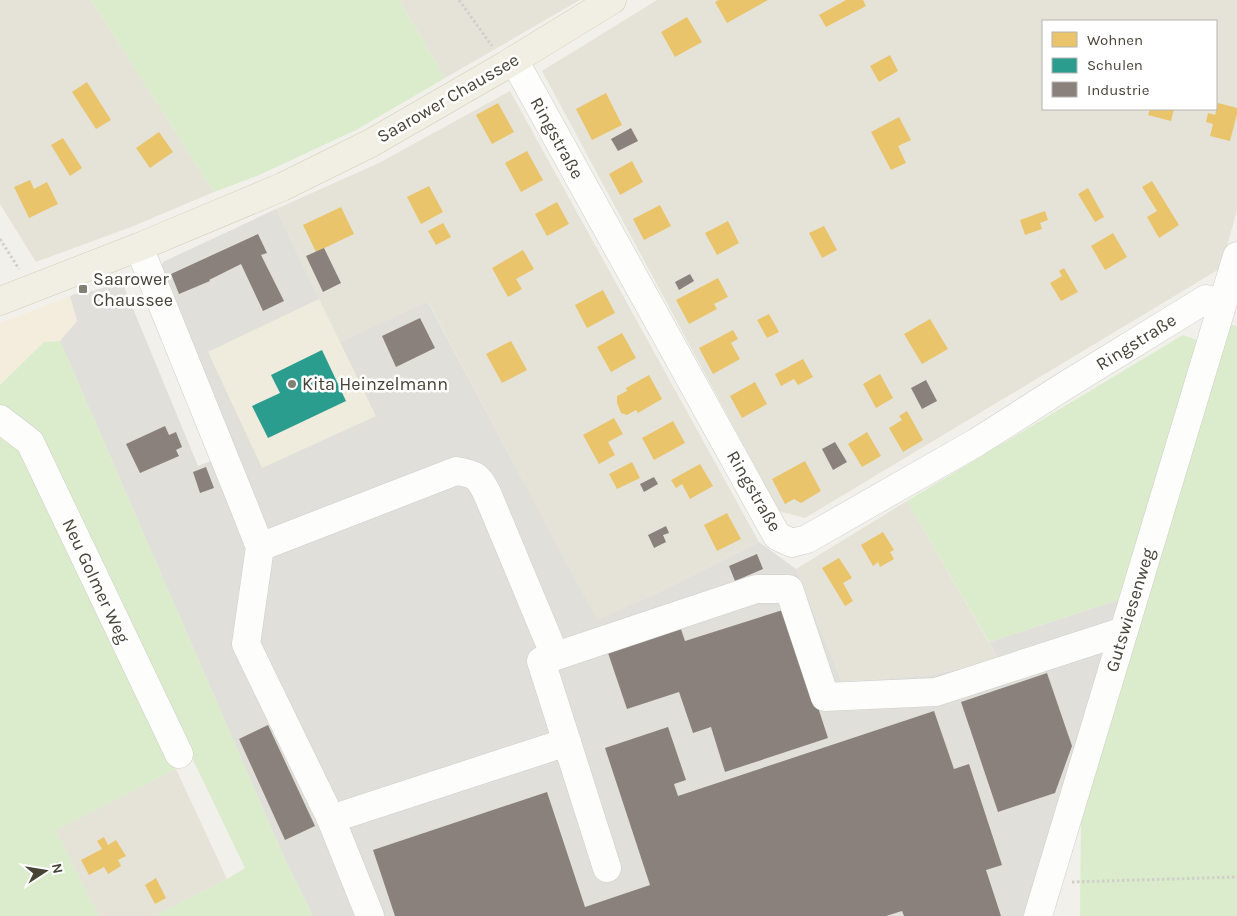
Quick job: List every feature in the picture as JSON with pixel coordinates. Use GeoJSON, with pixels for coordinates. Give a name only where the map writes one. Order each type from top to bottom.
{"type":"FeatureCollection","features":[{"type":"Feature","properties":{"kind":"main road","name":"Saarower Chaussee"},"geometry":{"type":"LineString","coordinates":[[0,301],[139,247],[282,188],[371,143],[612,0]]}},
{"type":"Feature","properties":{"kind":"street","name":"Ringstraße"},"geometry":{"type":"LineString","coordinates":[[510,62],[777,536],[792,543],[808,540],[976,442],[1206,299],[1222,304]]}},
{"type":"Feature","properties":{"kind":"street"},"geometry":{"type":"LineString","coordinates":[[139,247],[260,547],[246,644],[331,818],[370,916]]}},
{"type":"Feature","properties":{"kind":"street"},"geometry":{"type":"LineString","coordinates":[[1222,304],[1237,256]]}},
{"type":"Feature","properties":{"kind":"street","name":"Gutswiesenweg"},"geometry":{"type":"LineString","coordinates":[[1038,916],[1222,304]]}},
{"type":"Feature","properties":{"kind":"street","name":"Neu Golmer Weg"},"geometry":{"type":"LineString","coordinates":[[0,419],[30,442],[179,754]]}},
{"type":"Feature","properties":{"kind":"street"},"geometry":{"type":"LineString","coordinates":[[260,547],[456,472],[470,473],[480,480],[487,493],[555,656]]}},
{"type":"Feature","properties":{"kind":"street"},"geometry":{"type":"LineString","coordinates":[[607,868],[541,661],[756,588],[789,589],[825,697],[936,692],[1124,631]]}},
{"type":"Feature","properties":{"kind":"street"},"geometry":{"type":"LineString","coordinates":[[331,818],[567,742]]}},
{"type":"Feature","properties":{"kind":"path"},"geometry":{"type":"LineString","coordinates":[[459,0],[510,62]]}},
{"type":"Feature","properties":{"kind":"path"},"geometry":{"type":"LineString","coordinates":[[0,239],[31,289]]}},
{"type":"Feature","properties":{"kind":"path"},"geometry":{"type":"LineString","coordinates":[[1048,883],[1237,878]]}},
{"type":"Feature","properties":{"kind":"shaded area"},"geometry":{"type":"Polygon","coordinates":[[[0,0],[91,0],[214,192],[131,227],[36,262],[0,204],[0,0]]]}},
{"type":"Feature","properties":{"kind":"shaded area"},"geometry":{"type":"Polygon","coordinates":[[[399,0],[580,0],[445,78],[399,0]]]}},
{"type":"Feature","properties":{"kind":"shaded area"},"geometry":{"type":"Polygon","coordinates":[[[657,0],[1237,0],[1237,210],[1221,268],[805,518],[779,511],[542,71],[657,0]]]}},
{"type":"Feature","properties":{"kind":"shaded area"},"geometry":{"type":"Polygon","coordinates":[[[510,91],[759,542],[597,621],[429,303],[340,342],[276,209],[379,163],[510,91]]]}},
{"type":"Feature","properties":{"kind":"shaded area"},"geometry":{"type":"Polygon","coordinates":[[[276,209],[340,342],[428,302],[597,620],[651,596],[759,542],[796,569],[842,682],[929,675],[999,660],[989,642],[1121,599],[1023,916],[313,916],[287,864],[60,341],[77,321],[70,296],[85,290],[87,293],[122,282],[198,466],[234,452],[160,274],[163,262],[276,209]]]}},
{"type":"Feature","properties":{"kind":"shaded area"},"geometry":{"type":"Polygon","coordinates":[[[70,296],[77,321],[60,341],[44,342],[0,385],[0,323],[70,296]]]}},
{"type":"Feature","properties":{"kind":"shaded area","name":"Kita Heinzelmann"},"geometry":{"type":"Polygon","coordinates":[[[319,299],[376,416],[262,468],[208,352],[319,299]]]}},
{"type":"Feature","properties":{"kind":"shaded area"},"geometry":{"type":"Polygon","coordinates":[[[907,501],[999,660],[929,675],[842,682],[796,569],[907,501]]]}},
{"type":"Feature","properties":{"kind":"shaded area"},"geometry":{"type":"Polygon","coordinates":[[[176,769],[227,879],[155,916],[99,916],[55,830],[176,769]]]}},
{"type":"Feature","properties":{"kind":"green space"},"geometry":{"type":"Polygon","coordinates":[[[91,0],[399,0],[445,78],[356,130],[257,176],[214,192],[91,0]]]}},
{"type":"Feature","properties":{"kind":"green space"},"geometry":{"type":"Polygon","coordinates":[[[1227,324],[1237,326],[1237,916],[1080,916],[1081,823],[1227,324]]]}},
{"type":"Feature","properties":{"kind":"green space"},"geometry":{"type":"Polygon","coordinates":[[[1183,335],[1202,342],[1121,599],[989,642],[907,501],[1183,335]]]}},
{"type":"Feature","properties":{"kind":"green space"},"geometry":{"type":"Polygon","coordinates":[[[60,341],[287,864],[313,916],[155,916],[245,868],[38,437],[0,406],[0,385],[44,342],[60,341]]]}},
{"type":"Feature","properties":{"kind":"green space"},"geometry":{"type":"Polygon","coordinates":[[[0,432],[23,449],[176,769],[56,830],[99,916],[0,916],[0,432]]]}},
{"type":"Feature","properties":{"kind":"building: Wohnen"},"geometry":{"type":"Polygon","coordinates":[[[719,0],[768,0],[727,23],[715,2],[719,0]]]}},
{"type":"Feature","properties":{"kind":"building: Wohnen"},"geometry":{"type":"Polygon","coordinates":[[[846,0],[863,0],[866,6],[826,27],[819,15],[846,0]]]}},
{"type":"Feature","properties":{"kind":"building: Wohnen"},"geometry":{"type":"Polygon","coordinates":[[[687,17],[702,42],[675,57],[661,32],[687,17]]]}},
{"type":"Feature","properties":{"kind":"building: Wohnen"},"geometry":{"type":"Polygon","coordinates":[[[890,55],[898,71],[879,82],[870,66],[890,55]]]}},
{"type":"Feature","properties":{"kind":"building: Wohnen"},"geometry":{"type":"Polygon","coordinates":[[[87,82],[111,120],[96,129],[72,92],[87,82]]]}},
{"type":"Feature","properties":{"kind":"building: Wohnen"},"geometry":{"type":"Polygon","coordinates":[[[606,93],[622,125],[592,140],[576,109],[606,93]]]}},
{"type":"Feature","properties":{"kind":"building: Wohnen"},"geometry":{"type":"Polygon","coordinates":[[[498,103],[514,132],[492,144],[476,115],[498,103]]]}},
{"type":"Feature","properties":{"kind":"building: Wohnen"},"geometry":{"type":"Polygon","coordinates":[[[1218,103],[1237,108],[1230,141],[1210,136],[1213,124],[1206,122],[1208,113],[1215,115],[1218,103]]]}},
{"type":"Feature","properties":{"kind":"building: Wohnen"},"geometry":{"type":"Polygon","coordinates":[[[1150,110],[1174,110],[1171,121],[1148,115],[1150,110]]]}},
{"type":"Feature","properties":{"kind":"building: Wohnen"},"geometry":{"type":"Polygon","coordinates":[[[899,117],[911,140],[898,146],[906,163],[891,170],[871,132],[899,117]]]}},
{"type":"Feature","properties":{"kind":"building: Wohnen"},"geometry":{"type":"Polygon","coordinates":[[[159,132],[173,152],[150,168],[136,148],[159,132]]]}},
{"type":"Feature","properties":{"kind":"building: Wohnen"},"geometry":{"type":"Polygon","coordinates":[[[63,138],[82,168],[70,176],[51,145],[63,138]]]}},
{"type":"Feature","properties":{"kind":"building: Wohnen"},"geometry":{"type":"Polygon","coordinates":[[[527,151],[543,180],[521,192],[505,163],[527,151]]]}},
{"type":"Feature","properties":{"kind":"building: Wohnen"},"geometry":{"type":"Polygon","coordinates":[[[632,161],[643,182],[620,195],[609,174],[632,161]]]}},
{"type":"Feature","properties":{"kind":"building: Wohnen"},"geometry":{"type":"Polygon","coordinates":[[[30,180],[34,189],[47,182],[58,204],[29,218],[14,187],[30,180]]]}},
{"type":"Feature","properties":{"kind":"building: Wohnen"},"geometry":{"type":"Polygon","coordinates":[[[1152,181],[1179,225],[1159,238],[1147,217],[1157,211],[1142,187],[1152,181]]]}},
{"type":"Feature","properties":{"kind":"building: Wohnen"},"geometry":{"type":"Polygon","coordinates":[[[429,186],[443,212],[421,224],[407,197],[429,186]]]}},
{"type":"Feature","properties":{"kind":"building: Wohnen"},"geometry":{"type":"Polygon","coordinates":[[[1088,188],[1104,217],[1095,222],[1078,194],[1088,188]]]}},
{"type":"Feature","properties":{"kind":"building: Wohnen"},"geometry":{"type":"Polygon","coordinates":[[[557,202],[569,224],[547,236],[535,214],[557,202]]]}},
{"type":"Feature","properties":{"kind":"building: Wohnen"},"geometry":{"type":"Polygon","coordinates":[[[660,205],[671,226],[644,240],[633,219],[660,205]]]}},
{"type":"Feature","properties":{"kind":"building: Wohnen"},"geometry":{"type":"Polygon","coordinates":[[[341,207],[354,234],[316,252],[303,225],[341,207]]]}},
{"type":"Feature","properties":{"kind":"building: Wohnen"},"geometry":{"type":"Polygon","coordinates":[[[1045,211],[1048,220],[1040,223],[1042,229],[1025,235],[1020,220],[1045,211]]]}},
{"type":"Feature","properties":{"kind":"building: Wohnen"},"geometry":{"type":"Polygon","coordinates":[[[728,221],[739,243],[717,255],[705,233],[728,221]]]}},
{"type":"Feature","properties":{"kind":"building: Wohnen"},"geometry":{"type":"Polygon","coordinates":[[[443,223],[451,237],[436,245],[428,231],[443,223]]]}},
{"type":"Feature","properties":{"kind":"building: Wohnen"},"geometry":{"type":"Polygon","coordinates":[[[824,226],[837,250],[822,258],[809,233],[824,226]]]}},
{"type":"Feature","properties":{"kind":"building: Wohnen"},"geometry":{"type":"Polygon","coordinates":[[[1113,233],[1127,257],[1105,270],[1091,246],[1113,233]]]}},
{"type":"Feature","properties":{"kind":"building: Wohnen"},"geometry":{"type":"Polygon","coordinates":[[[523,250],[534,269],[516,279],[522,289],[508,297],[492,268],[523,250]]]}},
{"type":"Feature","properties":{"kind":"building: Wohnen"},"geometry":{"type":"Polygon","coordinates":[[[1064,268],[1078,292],[1061,301],[1050,283],[1062,276],[1059,271],[1064,268]]]}},
{"type":"Feature","properties":{"kind":"building: Wohnen"},"geometry":{"type":"Polygon","coordinates":[[[718,278],[728,297],[714,304],[717,309],[689,324],[676,300],[718,278]]]}},
{"type":"Feature","properties":{"kind":"building: Wohnen"},"geometry":{"type":"Polygon","coordinates":[[[603,290],[615,313],[587,328],[575,305],[603,290]]]}},
{"type":"Feature","properties":{"kind":"building: Wohnen"},"geometry":{"type":"Polygon","coordinates":[[[769,314],[779,332],[767,338],[757,320],[769,314]]]}},
{"type":"Feature","properties":{"kind":"building: Wohnen"},"geometry":{"type":"Polygon","coordinates":[[[930,319],[948,349],[922,364],[904,334],[930,319]]]}},
{"type":"Feature","properties":{"kind":"building: Wohnen"},"geometry":{"type":"Polygon","coordinates":[[[733,330],[738,339],[731,343],[740,359],[713,374],[699,348],[733,330]]]}},
{"type":"Feature","properties":{"kind":"building: Wohnen"},"geometry":{"type":"Polygon","coordinates":[[[622,333],[636,358],[611,372],[597,347],[622,333]]]}},
{"type":"Feature","properties":{"kind":"building: Wohnen"},"geometry":{"type":"Polygon","coordinates":[[[511,341],[527,370],[502,383],[486,354],[511,341]]]}},
{"type":"Feature","properties":{"kind":"building: Wohnen"},"geometry":{"type":"Polygon","coordinates":[[[803,359],[813,377],[798,385],[794,379],[781,386],[775,374],[803,359]]]}},
{"type":"Feature","properties":{"kind":"building: Wohnen"},"geometry":{"type":"Polygon","coordinates":[[[880,374],[893,398],[876,408],[863,384],[880,374]]]}},
{"type":"Feature","properties":{"kind":"building: Wohnen"},"geometry":{"type":"Polygon","coordinates":[[[649,375],[662,399],[638,413],[636,410],[627,415],[621,413],[617,403],[617,396],[627,391],[626,388],[649,375]]]}},
{"type":"Feature","properties":{"kind":"building: Wohnen"},"geometry":{"type":"Polygon","coordinates":[[[755,382],[767,404],[742,418],[730,396],[755,382]]]}},
{"type":"Feature","properties":{"kind":"building: Wohnen"},"geometry":{"type":"Polygon","coordinates":[[[907,411],[923,440],[903,452],[889,428],[902,420],[899,416],[907,411]]]}},
{"type":"Feature","properties":{"kind":"building: Wohnen"},"geometry":{"type":"Polygon","coordinates":[[[614,418],[623,434],[608,442],[615,455],[599,464],[583,435],[614,418]]]}},
{"type":"Feature","properties":{"kind":"building: Wohnen"},"geometry":{"type":"Polygon","coordinates":[[[673,421],[685,443],[654,460],[642,438],[673,421]]]}},
{"type":"Feature","properties":{"kind":"building: Wohnen"},"geometry":{"type":"Polygon","coordinates":[[[867,432],[881,456],[862,467],[848,444],[867,432]]]}},
{"type":"Feature","properties":{"kind":"building: Wohnen"},"geometry":{"type":"Polygon","coordinates":[[[805,461],[821,491],[801,503],[794,499],[785,504],[772,479],[805,461]]]}},
{"type":"Feature","properties":{"kind":"building: Wohnen"},"geometry":{"type":"Polygon","coordinates":[[[632,462],[640,478],[617,489],[609,474],[632,462]]]}},
{"type":"Feature","properties":{"kind":"building: Wohnen"},"geometry":{"type":"Polygon","coordinates":[[[700,464],[713,486],[690,499],[682,484],[676,488],[671,480],[700,464]]]}},
{"type":"Feature","properties":{"kind":"building: Wohnen"},"geometry":{"type":"Polygon","coordinates":[[[727,513],[741,539],[717,551],[704,525],[727,513]]]}},
{"type":"Feature","properties":{"kind":"building: Wohnen"},"geometry":{"type":"Polygon","coordinates":[[[883,532],[894,550],[890,552],[894,559],[880,567],[878,562],[873,566],[861,545],[883,532]]]}},
{"type":"Feature","properties":{"kind":"building: Wohnen"},"geometry":{"type":"Polygon","coordinates":[[[839,558],[852,578],[843,583],[853,601],[845,606],[822,568],[839,558]]]}},
{"type":"Feature","properties":{"kind":"building: Wohnen"},"geometry":{"type":"Polygon","coordinates":[[[104,837],[108,845],[116,840],[126,856],[118,860],[121,866],[108,874],[104,867],[89,875],[81,860],[102,849],[97,841],[104,837]]]}},
{"type":"Feature","properties":{"kind":"building: Wohnen"},"geometry":{"type":"Polygon","coordinates":[[[156,878],[166,898],[155,904],[145,885],[156,878]]]}},
{"type":"Feature","properties":{"kind":"building: Schulen"},"geometry":{"type":"Polygon","coordinates":[[[322,350],[346,401],[268,438],[252,406],[280,393],[271,375],[322,350]]]}},
{"type":"Feature","properties":{"kind":"building: Industrie"},"geometry":{"type":"Polygon","coordinates":[[[631,128],[638,141],[618,151],[611,139],[631,128]]]}},
{"type":"Feature","properties":{"kind":"building: Industrie"},"geometry":{"type":"Polygon","coordinates":[[[258,234],[267,253],[261,255],[284,301],[263,311],[241,264],[210,281],[179,294],[171,274],[258,234]]]}},
{"type":"Feature","properties":{"kind":"building: Industrie"},"geometry":{"type":"Polygon","coordinates":[[[324,248],[341,283],[323,292],[306,256],[324,248]]]}},
{"type":"Feature","properties":{"kind":"building: Industrie"},"geometry":{"type":"Polygon","coordinates":[[[690,274],[694,281],[679,290],[675,282],[690,274]]]}},
{"type":"Feature","properties":{"kind":"building: Industrie"},"geometry":{"type":"Polygon","coordinates":[[[420,318],[435,348],[396,367],[382,336],[420,318]]]}},
{"type":"Feature","properties":{"kind":"building: Industrie"},"geometry":{"type":"Polygon","coordinates":[[[926,380],[937,401],[922,409],[911,388],[926,380]]]}},
{"type":"Feature","properties":{"kind":"building: Industrie"},"geometry":{"type":"Polygon","coordinates":[[[165,426],[169,435],[176,432],[182,447],[176,450],[179,456],[140,473],[126,444],[165,426]]]}},
{"type":"Feature","properties":{"kind":"building: Industrie"},"geometry":{"type":"Polygon","coordinates":[[[835,442],[847,462],[833,470],[822,449],[835,442]]]}},
{"type":"Feature","properties":{"kind":"building: Industrie"},"geometry":{"type":"Polygon","coordinates":[[[206,467],[214,488],[200,493],[193,472],[206,467]]]}},
{"type":"Feature","properties":{"kind":"building: Industrie"},"geometry":{"type":"Polygon","coordinates":[[[654,477],[658,484],[644,492],[640,484],[654,477]]]}},
{"type":"Feature","properties":{"kind":"building: Industrie"},"geometry":{"type":"Polygon","coordinates":[[[666,526],[669,533],[663,535],[666,542],[654,548],[648,535],[666,526]]]}},
{"type":"Feature","properties":{"kind":"building: Industrie"},"geometry":{"type":"Polygon","coordinates":[[[757,554],[763,569],[735,581],[729,566],[757,554]]]}},
{"type":"Feature","properties":{"kind":"building: Industrie"},"geometry":{"type":"Polygon","coordinates":[[[786,609],[828,738],[725,772],[711,727],[693,733],[679,692],[627,709],[607,650],[680,626],[685,641],[786,609]]]}},
{"type":"Feature","properties":{"kind":"building: Industrie"},"geometry":{"type":"Polygon","coordinates":[[[1047,673],[1072,746],[1055,793],[998,812],[961,702],[1047,673]]]}},
{"type":"Feature","properties":{"kind":"building: Industrie"},"geometry":{"type":"Polygon","coordinates":[[[934,711],[954,769],[969,764],[1002,865],[986,870],[1001,916],[904,916],[902,911],[886,916],[395,916],[373,850],[547,792],[585,907],[650,885],[605,748],[668,727],[686,780],[674,784],[678,796],[934,711]]]}},
{"type":"Feature","properties":{"kind":"building: Industrie"},"geometry":{"type":"Polygon","coordinates":[[[268,725],[315,826],[285,840],[239,739],[268,725]]]}},
{"type":"Feature","properties":{"kind":"place","name":"Saarower Chaussee"},"geometry":{"type":"Point","coordinates":[83,289]}},
{"type":"Feature","properties":{"kind":"place","name":"Kita Heinzelmann"},"geometry":{"type":"Point","coordinates":[292,384]}}]}
